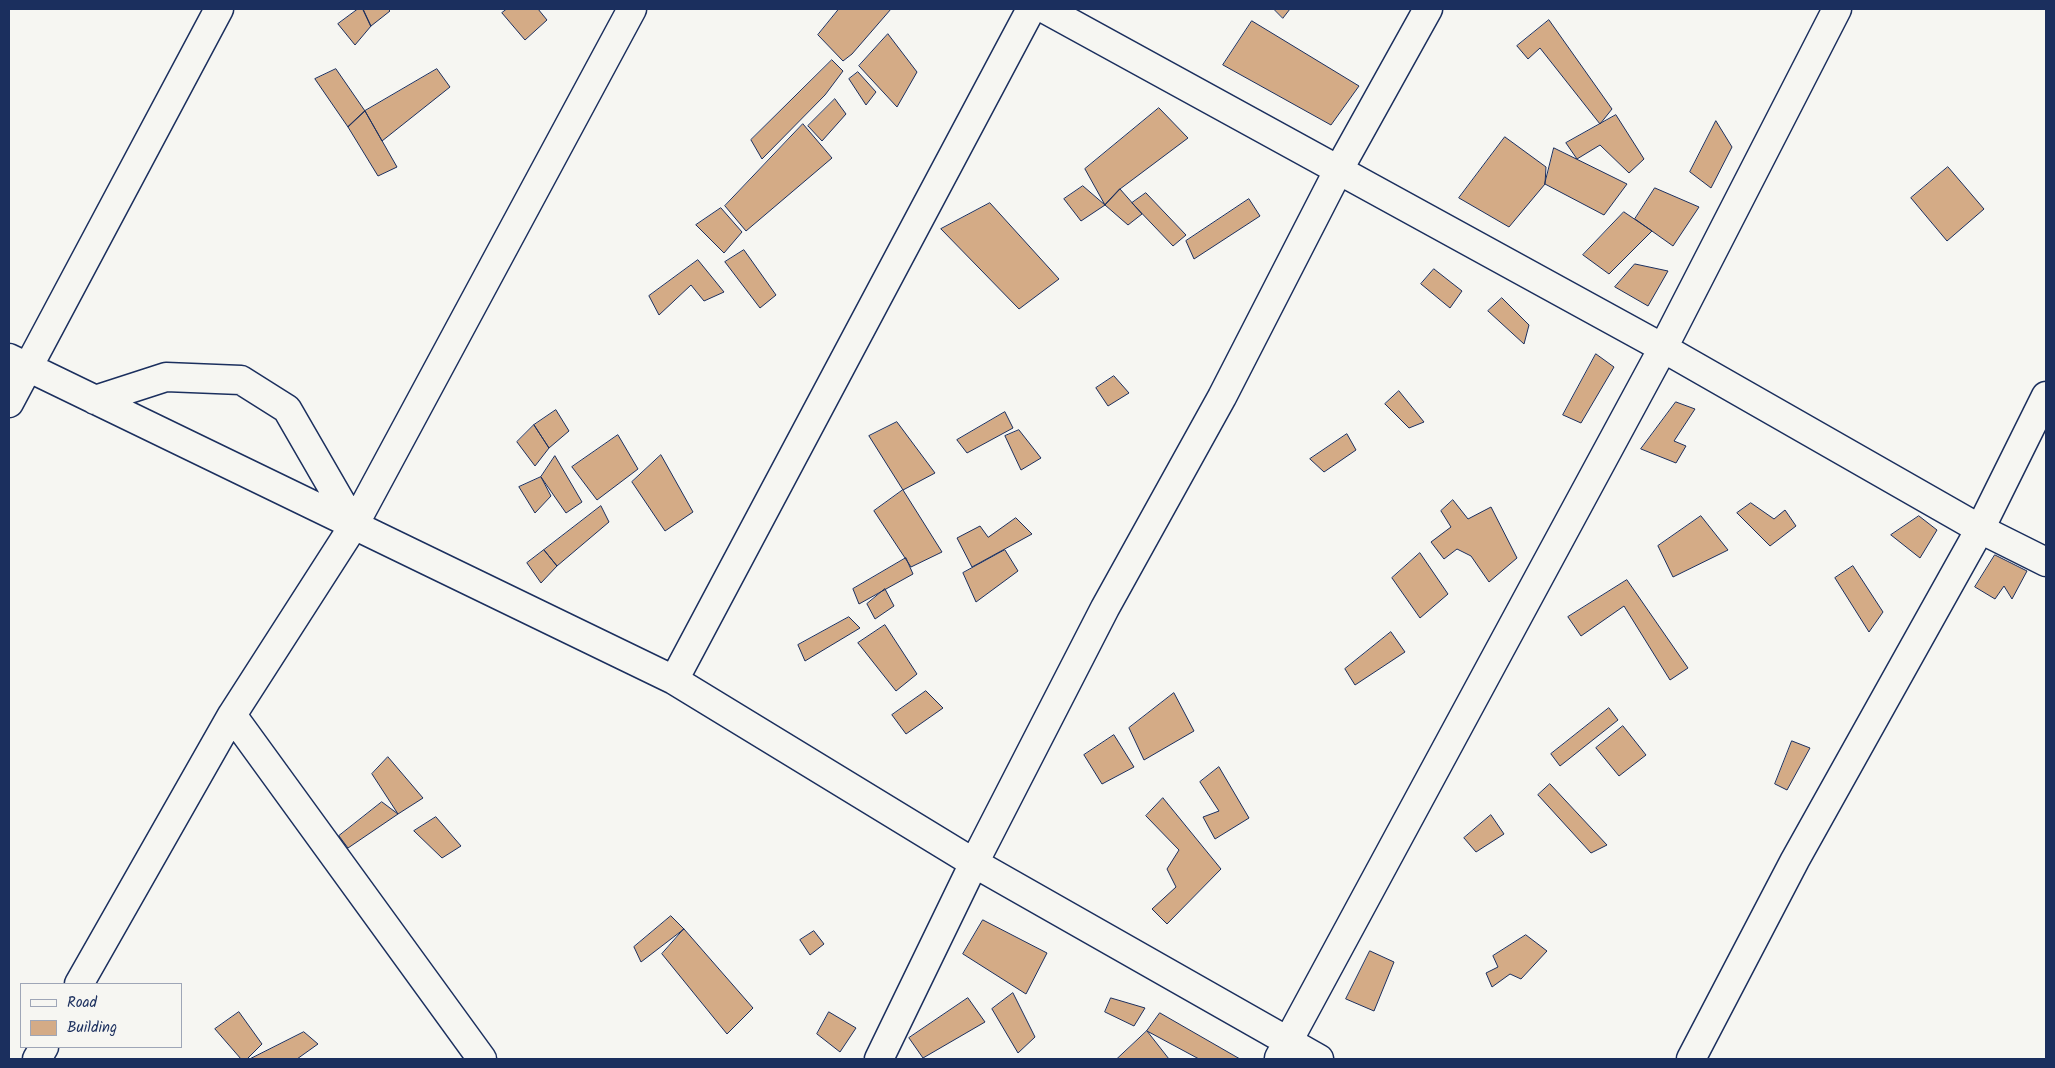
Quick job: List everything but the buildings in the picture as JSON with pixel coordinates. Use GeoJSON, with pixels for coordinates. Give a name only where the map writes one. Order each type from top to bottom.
{"type":"FeatureCollection","features":[{"type":"Feature","properties":{"kind":"street"},"geometry":{"type":"LineString","coordinates":[[9,403],[18,362],[219,9]]}},
{"type":"Feature","properties":{"kind":"street"},"geometry":{"type":"LineString","coordinates":[[80,983],[232,715],[354,525],[632,9]]}},
{"type":"Feature","properties":{"kind":"street"},"geometry":{"type":"LineString","coordinates":[[674,680],[1031,9]]}},
{"type":"Feature","properties":{"kind":"street"},"geometry":{"type":"LineString","coordinates":[[1045,9],[1663,348],[1980,529],[2046,562]]}},
{"type":"Feature","properties":{"kind":"street"},"geometry":{"type":"LineString","coordinates":[[879,1059],[974,863],[1105,608],[1222,398],[1339,169],[1428,9]]}},
{"type":"Feature","properties":{"kind":"street"},"geometry":{"type":"LineString","coordinates":[[1283,1051],[1663,348],[1837,9]]}},
{"type":"Feature","properties":{"kind":"street"},"geometry":{"type":"LineString","coordinates":[[18,362],[674,680],[1283,1051],[1319,1059]]}},
{"type":"Feature","properties":{"kind":"street"},"geometry":{"type":"LineString","coordinates":[[95,400],[166,377],[241,380],[287,409],[354,525]]}},
{"type":"Feature","properties":{"kind":"street"},"geometry":{"type":"LineString","coordinates":[[1691,1059],[1795,860],[1980,529],[2046,396]]}},
{"type":"Feature","properties":{"kind":"street"},"geometry":{"type":"LineString","coordinates":[[232,715],[482,1059]]}},
{"type":"Feature","properties":{"kind":"street"},"geometry":{"type":"LineString","coordinates":[[37,1059],[43,1048]]}}]}
